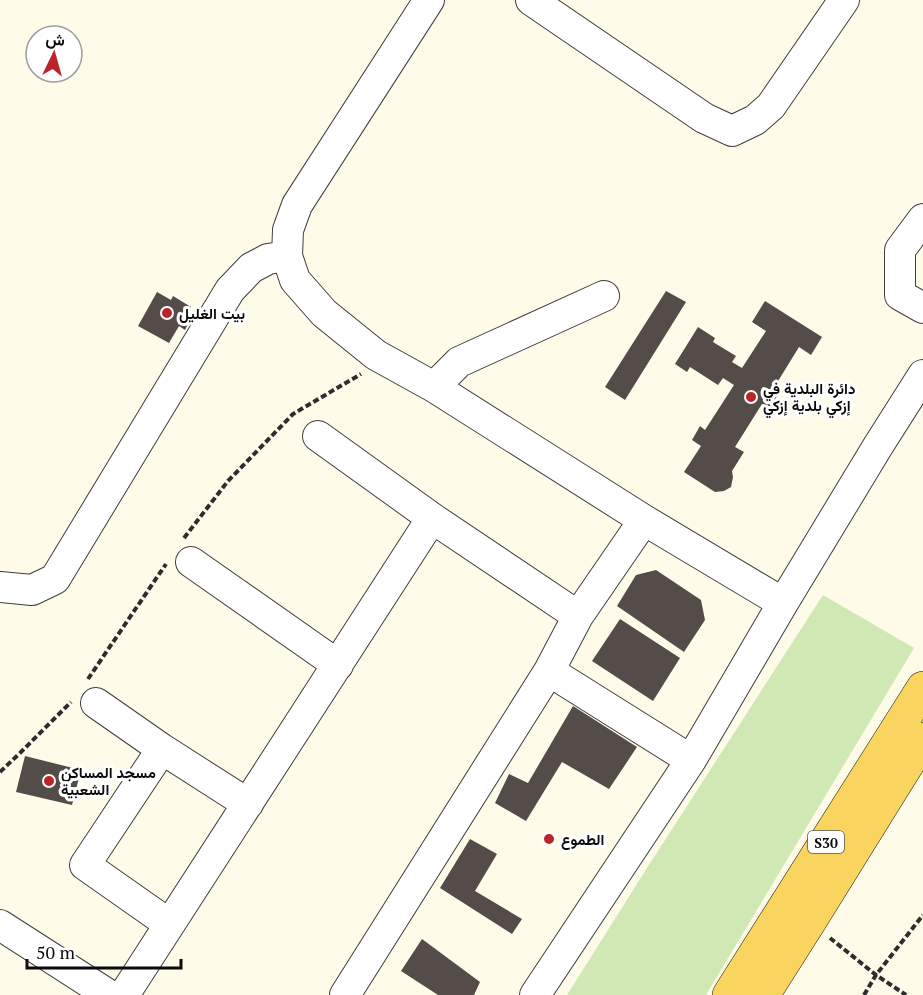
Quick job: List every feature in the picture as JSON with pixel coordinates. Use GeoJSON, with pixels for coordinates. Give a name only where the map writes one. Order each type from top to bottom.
{"type":"FeatureCollection","features":[{"type":"Feature","properties":{"kind":"main road","name":"S30"},"geometry":{"type":"LineString","coordinates":[[729,995],[923,688]]}},
{"type":"Feature","properties":{"kind":"main road","name":"S30"},"geometry":{"type":"LineString","coordinates":[[763,995],[923,740]]}},
{"type":"Feature","properties":{"kind":"street"},"geometry":{"type":"LineString","coordinates":[[429,0],[297,206],[288,230],[287,256],[295,280],[324,313],[376,355],[434,387],[644,520],[783,603]]}},
{"type":"Feature","properties":{"kind":"street"},"geometry":{"type":"LineString","coordinates":[[531,0],[704,117],[732,131],[755,120],[771,106],[844,0]]}},
{"type":"Feature","properties":{"kind":"street"},"geometry":{"type":"LineString","coordinates":[[923,219],[900,250],[900,295],[923,308]]}},
{"type":"Feature","properties":{"kind":"street"},"geometry":{"type":"LineString","coordinates":[[0,587],[32,590],[54,579],[230,290],[251,268],[268,259],[287,256]]}},
{"type":"Feature","properties":{"kind":"street"},"geometry":{"type":"LineString","coordinates":[[434,387],[459,362],[604,296]]}},
{"type":"Feature","properties":{"kind":"street"},"geometry":{"type":"LineString","coordinates":[[535,995],[691,760],[878,446],[920,388]]}},
{"type":"Feature","properties":{"kind":"street"},"geometry":{"type":"LineString","coordinates":[[318,436],[432,518],[578,616]]}},
{"type":"Feature","properties":{"kind":"street"},"geometry":{"type":"LineString","coordinates":[[124,995],[432,518]]}},
{"type":"Feature","properties":{"kind":"street"},"geometry":{"type":"LineString","coordinates":[[345,995],[549,671],[578,616],[644,520]]}},
{"type":"Feature","properties":{"kind":"street"},"geometry":{"type":"LineString","coordinates":[[181,554],[338,665]]}},
{"type":"Feature","properties":{"kind":"street"},"geometry":{"type":"LineString","coordinates":[[549,671],[691,760]]}},
{"type":"Feature","properties":{"kind":"street"},"geometry":{"type":"LineString","coordinates":[[86,693],[162,749],[248,804]]}},
{"type":"Feature","properties":{"kind":"street"},"geometry":{"type":"LineString","coordinates":[[162,749],[85,865],[169,924]]}},
{"type":"Feature","properties":{"kind":"street"},"geometry":{"type":"LineString","coordinates":[[0,925],[109,995]]}},
{"type":"Feature","properties":{"kind":"path"},"geometry":{"type":"LineString","coordinates":[[0,771],[86,693],[228,481],[292,414],[366,371],[376,355]]}},
{"type":"Feature","properties":{"kind":"path"},"geometry":{"type":"LineString","coordinates":[[864,995],[876,975],[923,915]]}},
{"type":"Feature","properties":{"kind":"path"},"geometry":{"type":"LineString","coordinates":[[810,921],[876,975],[906,995]]}},
{"type":"Feature","properties":{"kind":"green space"},"geometry":{"type":"Polygon","coordinates":[[[823,595],[914,648],[706,995],[567,995],[647,868],[823,595]]]}},
{"type":"Feature","properties":{"kind":"building"},"geometry":{"type":"Polygon","coordinates":[[[666,291],[686,302],[625,400],[605,387],[666,291]]]}},
{"type":"Feature","properties":{"kind":"building","name":"بيت الغليل"},"geometry":{"type":"Polygon","coordinates":[[[157,292],[171,300],[173,296],[191,307],[184,319],[189,322],[185,330],[179,326],[169,343],[138,326],[157,292]]]}},
{"type":"Feature","properties":{"kind":"building","name":"دائرة البلدية في إزكي بلدية إزكي"},"geometry":{"type":"Polygon","coordinates":[[[765,301],[822,337],[811,355],[799,347],[775,386],[781,390],[769,409],[762,404],[735,447],[744,452],[732,471],[731,487],[715,492],[684,472],[701,446],[692,440],[700,426],[705,430],[734,385],[723,378],[718,385],[690,367],[687,372],[675,364],[698,327],[715,338],[713,342],[736,356],[732,362],[742,368],[766,331],[752,322],[765,301]]]}},
{"type":"Feature","properties":{"kind":"building"},"geometry":{"type":"Polygon","coordinates":[[[656,570],[701,600],[705,620],[684,652],[617,606],[636,575],[656,570]]]}},
{"type":"Feature","properties":{"kind":"building"},"geometry":{"type":"Polygon","coordinates":[[[620,619],[680,658],[653,701],[592,661],[620,619]]]}},
{"type":"Feature","properties":{"kind":"building"},"geometry":{"type":"Polygon","coordinates":[[[573,706],[637,747],[609,789],[562,762],[526,821],[495,803],[509,774],[528,783],[573,706]]]}},
{"type":"Feature","properties":{"kind":"building","name":"مسجد المساكن الشعبية"},"geometry":{"type":"Polygon","coordinates":[[[25,756],[81,770],[72,805],[16,792],[25,756]]]}},
{"type":"Feature","properties":{"kind":"building"},"geometry":{"type":"Polygon","coordinates":[[[470,839],[497,854],[475,891],[522,919],[512,934],[440,888],[470,839]]]}},
{"type":"Feature","properties":{"kind":"building"},"geometry":{"type":"Polygon","coordinates":[[[422,939],[480,982],[474,995],[438,995],[401,971],[422,939]]]}},
{"type":"Feature","properties":{"kind":"place","name":"بيت الغليل"},"geometry":{"type":"Point","coordinates":[167,313]}},
{"type":"Feature","properties":{"kind":"place","name":"دائرة البلدية في إزكي بلدية إزكي"},"geometry":{"type":"Point","coordinates":[751,397]}},
{"type":"Feature","properties":{"kind":"place","name":"مسجد المساكن الشعبية"},"geometry":{"type":"Point","coordinates":[49,781]}},
{"type":"Feature","properties":{"kind":"place","name":"الطموع"},"geometry":{"type":"Point","coordinates":[549,839]}}]}
